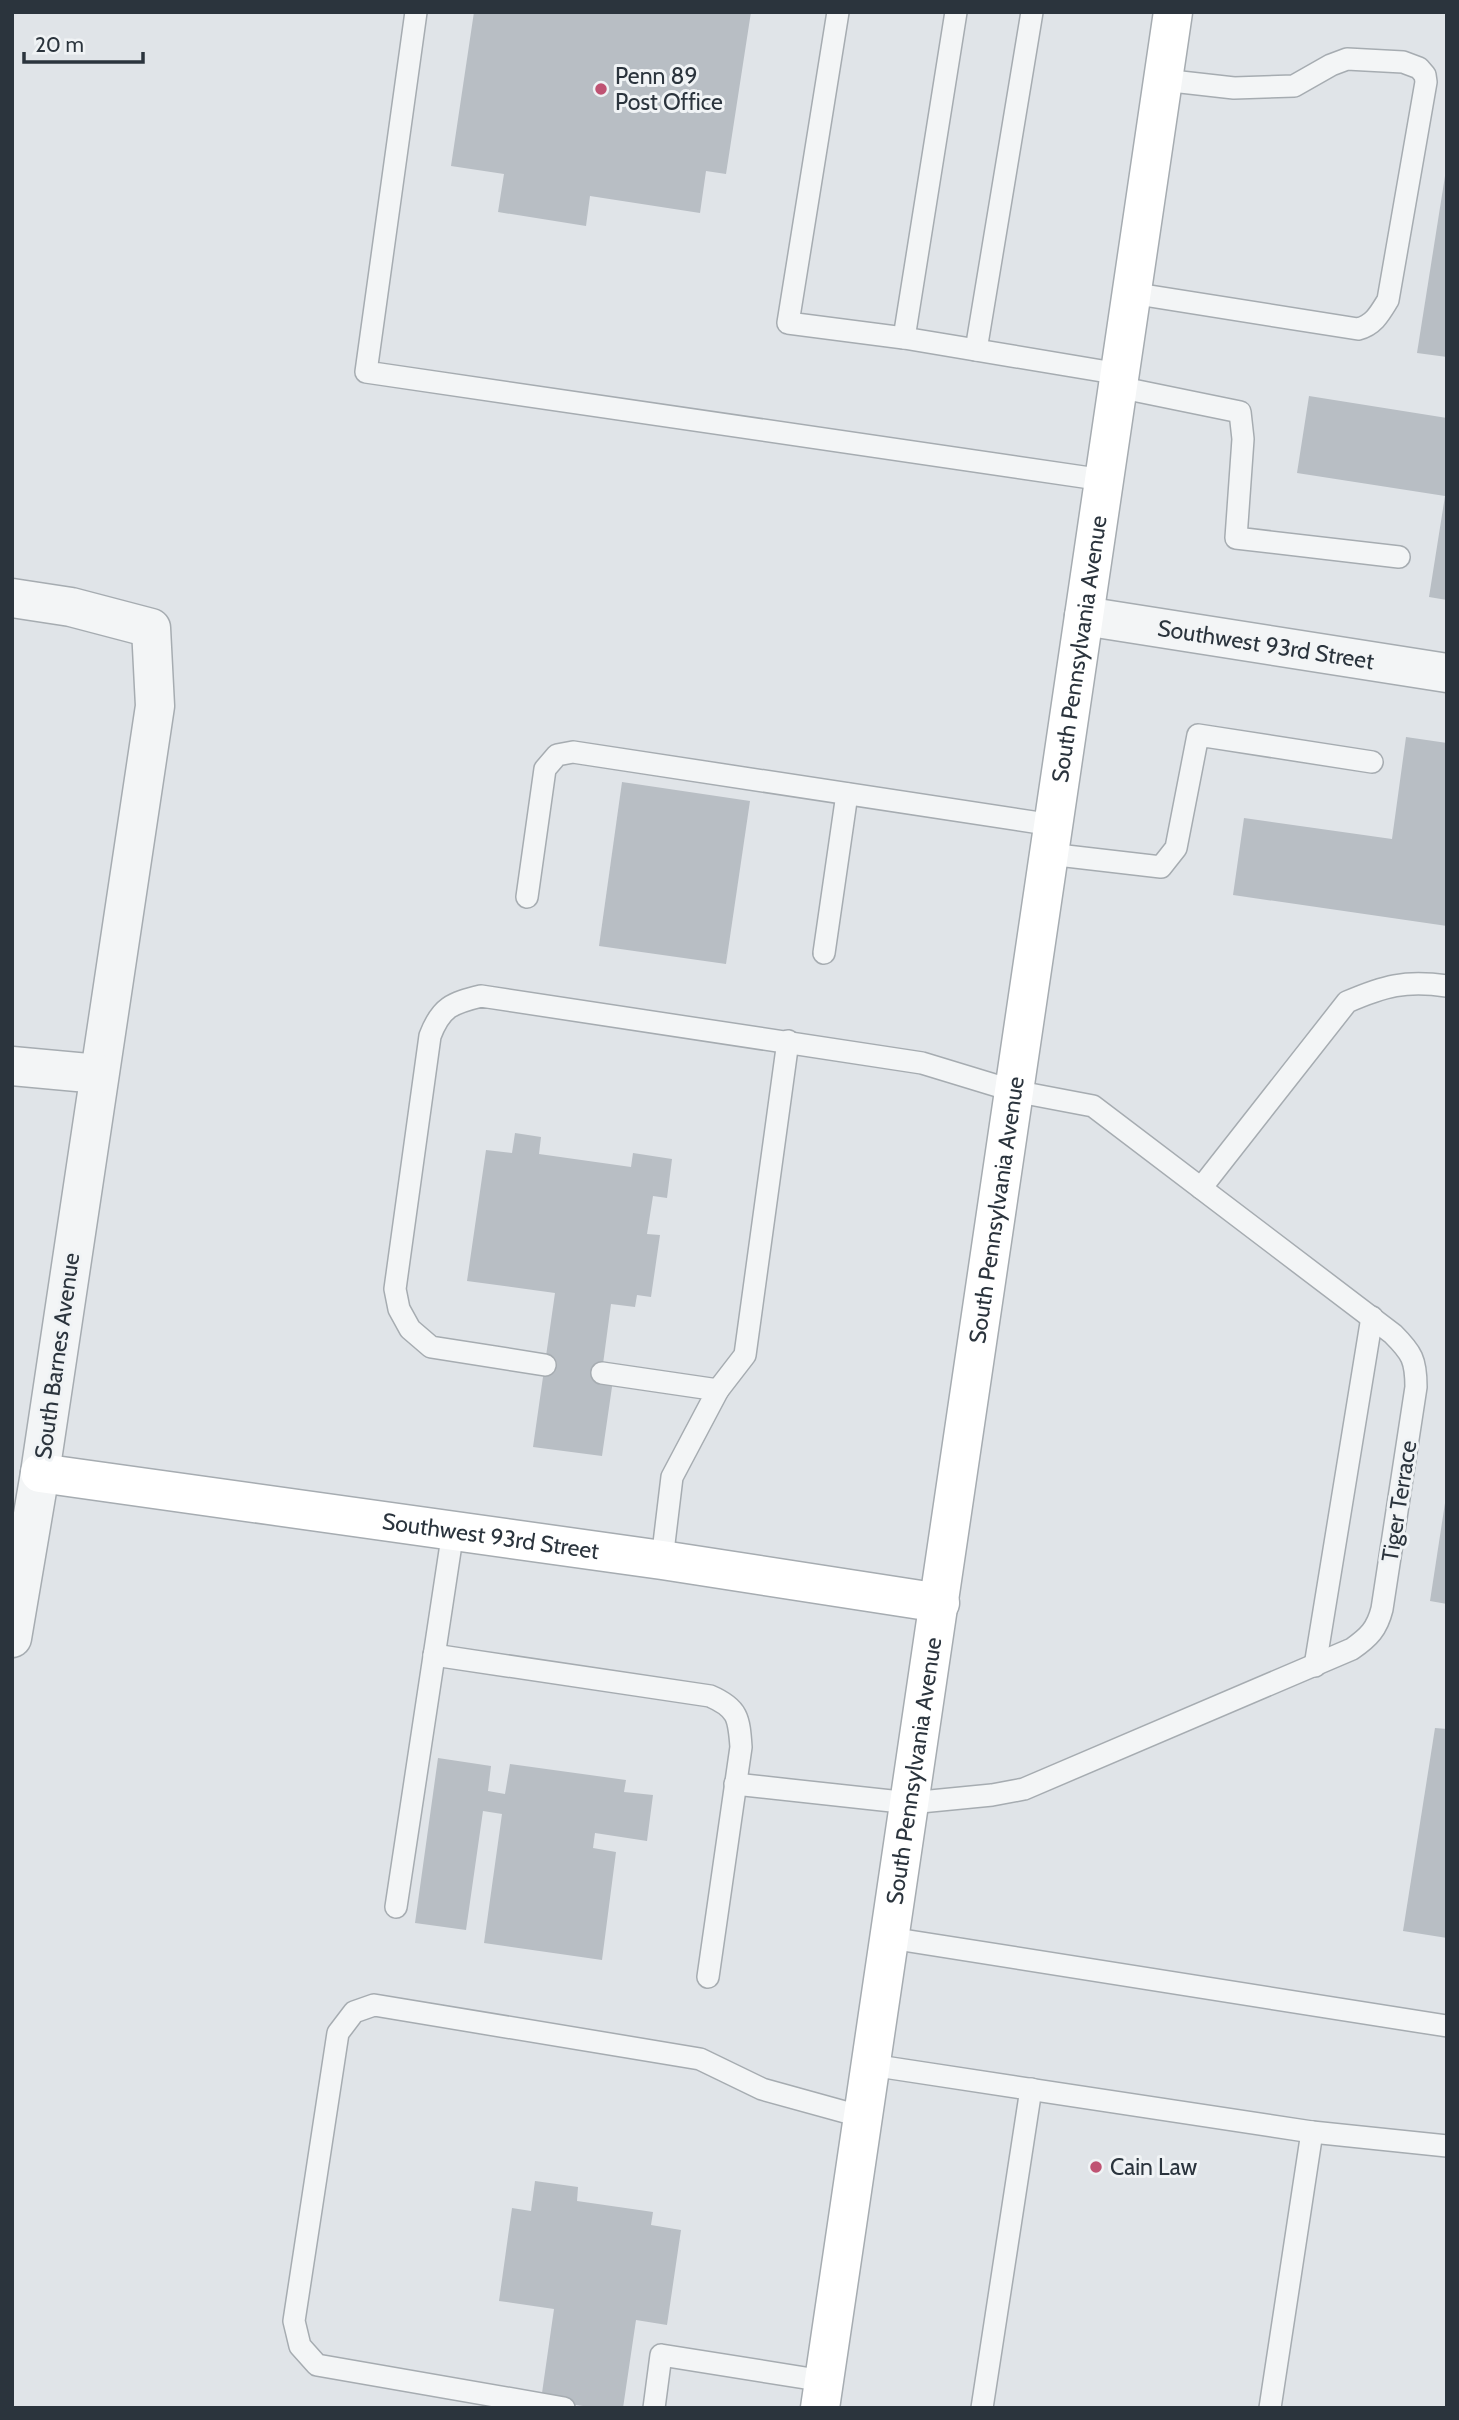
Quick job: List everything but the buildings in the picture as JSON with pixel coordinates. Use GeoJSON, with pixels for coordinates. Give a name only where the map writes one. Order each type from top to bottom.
{"type":"FeatureCollection","features":[{"type":"Feature","properties":{"kind":"main road","name":"South Pennsylvania Avenue"},"geometry":{"type":"LineString","coordinates":[[822,2394],[1173,12]]}},
{"type":"Feature","properties":{"kind":"main road","name":"Southwest 93rd Street"},"geometry":{"type":"LineString","coordinates":[[40,1473],[662,1560],[940,1603]]}},
{"type":"Feature","properties":{"kind":"street","name":"South Barnes Avenue"},"geometry":{"type":"LineString","coordinates":[[12,598],[71,607],[151,628],[155,706],[40,1473],[14,1619]]}},
{"type":"Feature","properties":{"kind":"street","name":"Southwest 93rd Street"},"geometry":{"type":"LineString","coordinates":[[1084,615],[1447,673]]}},
{"type":"Feature","properties":{"kind":"street"},"geometry":{"type":"LineString","coordinates":[[12,1066],[100,1074]]}},
{"type":"Feature","properties":{"kind":"lane"},"geometry":{"type":"LineString","coordinates":[[416,12],[366,372],[1104,480]]}},
{"type":"Feature","properties":{"kind":"lane"},"geometry":{"type":"LineString","coordinates":[[838,12],[788,323],[976,350],[1119,380],[1240,412],[1243,439],[1236,538],[1399,557]]}},
{"type":"Feature","properties":{"kind":"lane"},"geometry":{"type":"LineString","coordinates":[[904,338],[956,12]]}},
{"type":"Feature","properties":{"kind":"lane"},"geometry":{"type":"LineString","coordinates":[[976,350],[1032,12]]}},
{"type":"Feature","properties":{"kind":"lane"},"geometry":{"type":"LineString","coordinates":[[1131,293],[1358,329],[1366,327],[1375,320],[1388,300],[1426,82],[1425,75],[1419,68],[1403,62],[1347,58],[1294,86],[1234,88],[1163,80]]}},
{"type":"Feature","properties":{"kind":"lane"},"geometry":{"type":"LineString","coordinates":[[527,897],[545,769],[557,755],[573,752],[847,794],[1161,867],[1176,848],[1198,735],[1372,762]]}},
{"type":"Feature","properties":{"kind":"lane"},"geometry":{"type":"LineString","coordinates":[[824,953],[847,794]]}},
{"type":"Feature","properties":{"kind":"lane"},"geometry":{"type":"LineString","coordinates":[[1201,1188],[1347,1002],[1382,986],[1422,982],[1447,986]]}},
{"type":"Feature","properties":{"kind":"lane","name":"Tiger Terrace"},"geometry":{"type":"LineString","coordinates":[[545,1365],[431,1347],[410,1329],[399,1309],[395,1289],[430,1036],[436,1019],[447,1007],[481,996],[922,1062],[1014,1091],[1093,1106],[1371,1317],[1409,1350],[1416,1371],[1416,1388],[1382,1609],[1370,1637],[1353,1649],[1024,1789],[910,1803],[735,1784]]}},
{"type":"Feature","properties":{"kind":"lane"},"geometry":{"type":"LineString","coordinates":[[662,1560],[672,1477],[718,1390],[745,1355],[788,1041]]}},
{"type":"Feature","properties":{"kind":"lane"},"geometry":{"type":"LineString","coordinates":[[1315,1666],[1371,1317]]}},
{"type":"Feature","properties":{"kind":"lane"},"geometry":{"type":"LineString","coordinates":[[602,1373],[718,1390]]}},
{"type":"Feature","properties":{"kind":"lane"},"geometry":{"type":"LineString","coordinates":[[396,1907],[453,1531]]}},
{"type":"Feature","properties":{"kind":"lane"},"geometry":{"type":"LineString","coordinates":[[434,1655],[710,1696],[726,1703],[739,1722],[741,1747],[708,1976]]}},
{"type":"Feature","properties":{"kind":"lane"},"geometry":{"type":"LineString","coordinates":[[890,1938],[1447,2026]]}},
{"type":"Feature","properties":{"kind":"lane"},"geometry":{"type":"LineString","coordinates":[[564,2408],[317,2365],[300,2346],[295,2321],[338,2033],[354,2012],[374,2005],[700,2059],[762,2089],[863,2117]]}},
{"type":"Feature","properties":{"kind":"lane"},"geometry":{"type":"LineString","coordinates":[[871,2065],[1312,2132],[1447,2146]]}},
{"type":"Feature","properties":{"kind":"lane"},"geometry":{"type":"LineString","coordinates":[[982,2408],[1031,2089]]}},
{"type":"Feature","properties":{"kind":"lane"},"geometry":{"type":"LineString","coordinates":[[1270,2408],[1312,2132]]}},
{"type":"Feature","properties":{"kind":"lane"},"geometry":{"type":"LineString","coordinates":[[654,2408],[662,2355],[822,2394]]}},
{"type":"Feature","properties":{"kind":"place","name":"Penn 89 Post Office"},"geometry":{"type":"Point","coordinates":[601,89]}},
{"type":"Feature","properties":{"kind":"place","name":"Cain Law"},"geometry":{"type":"Point","coordinates":[1096,2167]}}]}
